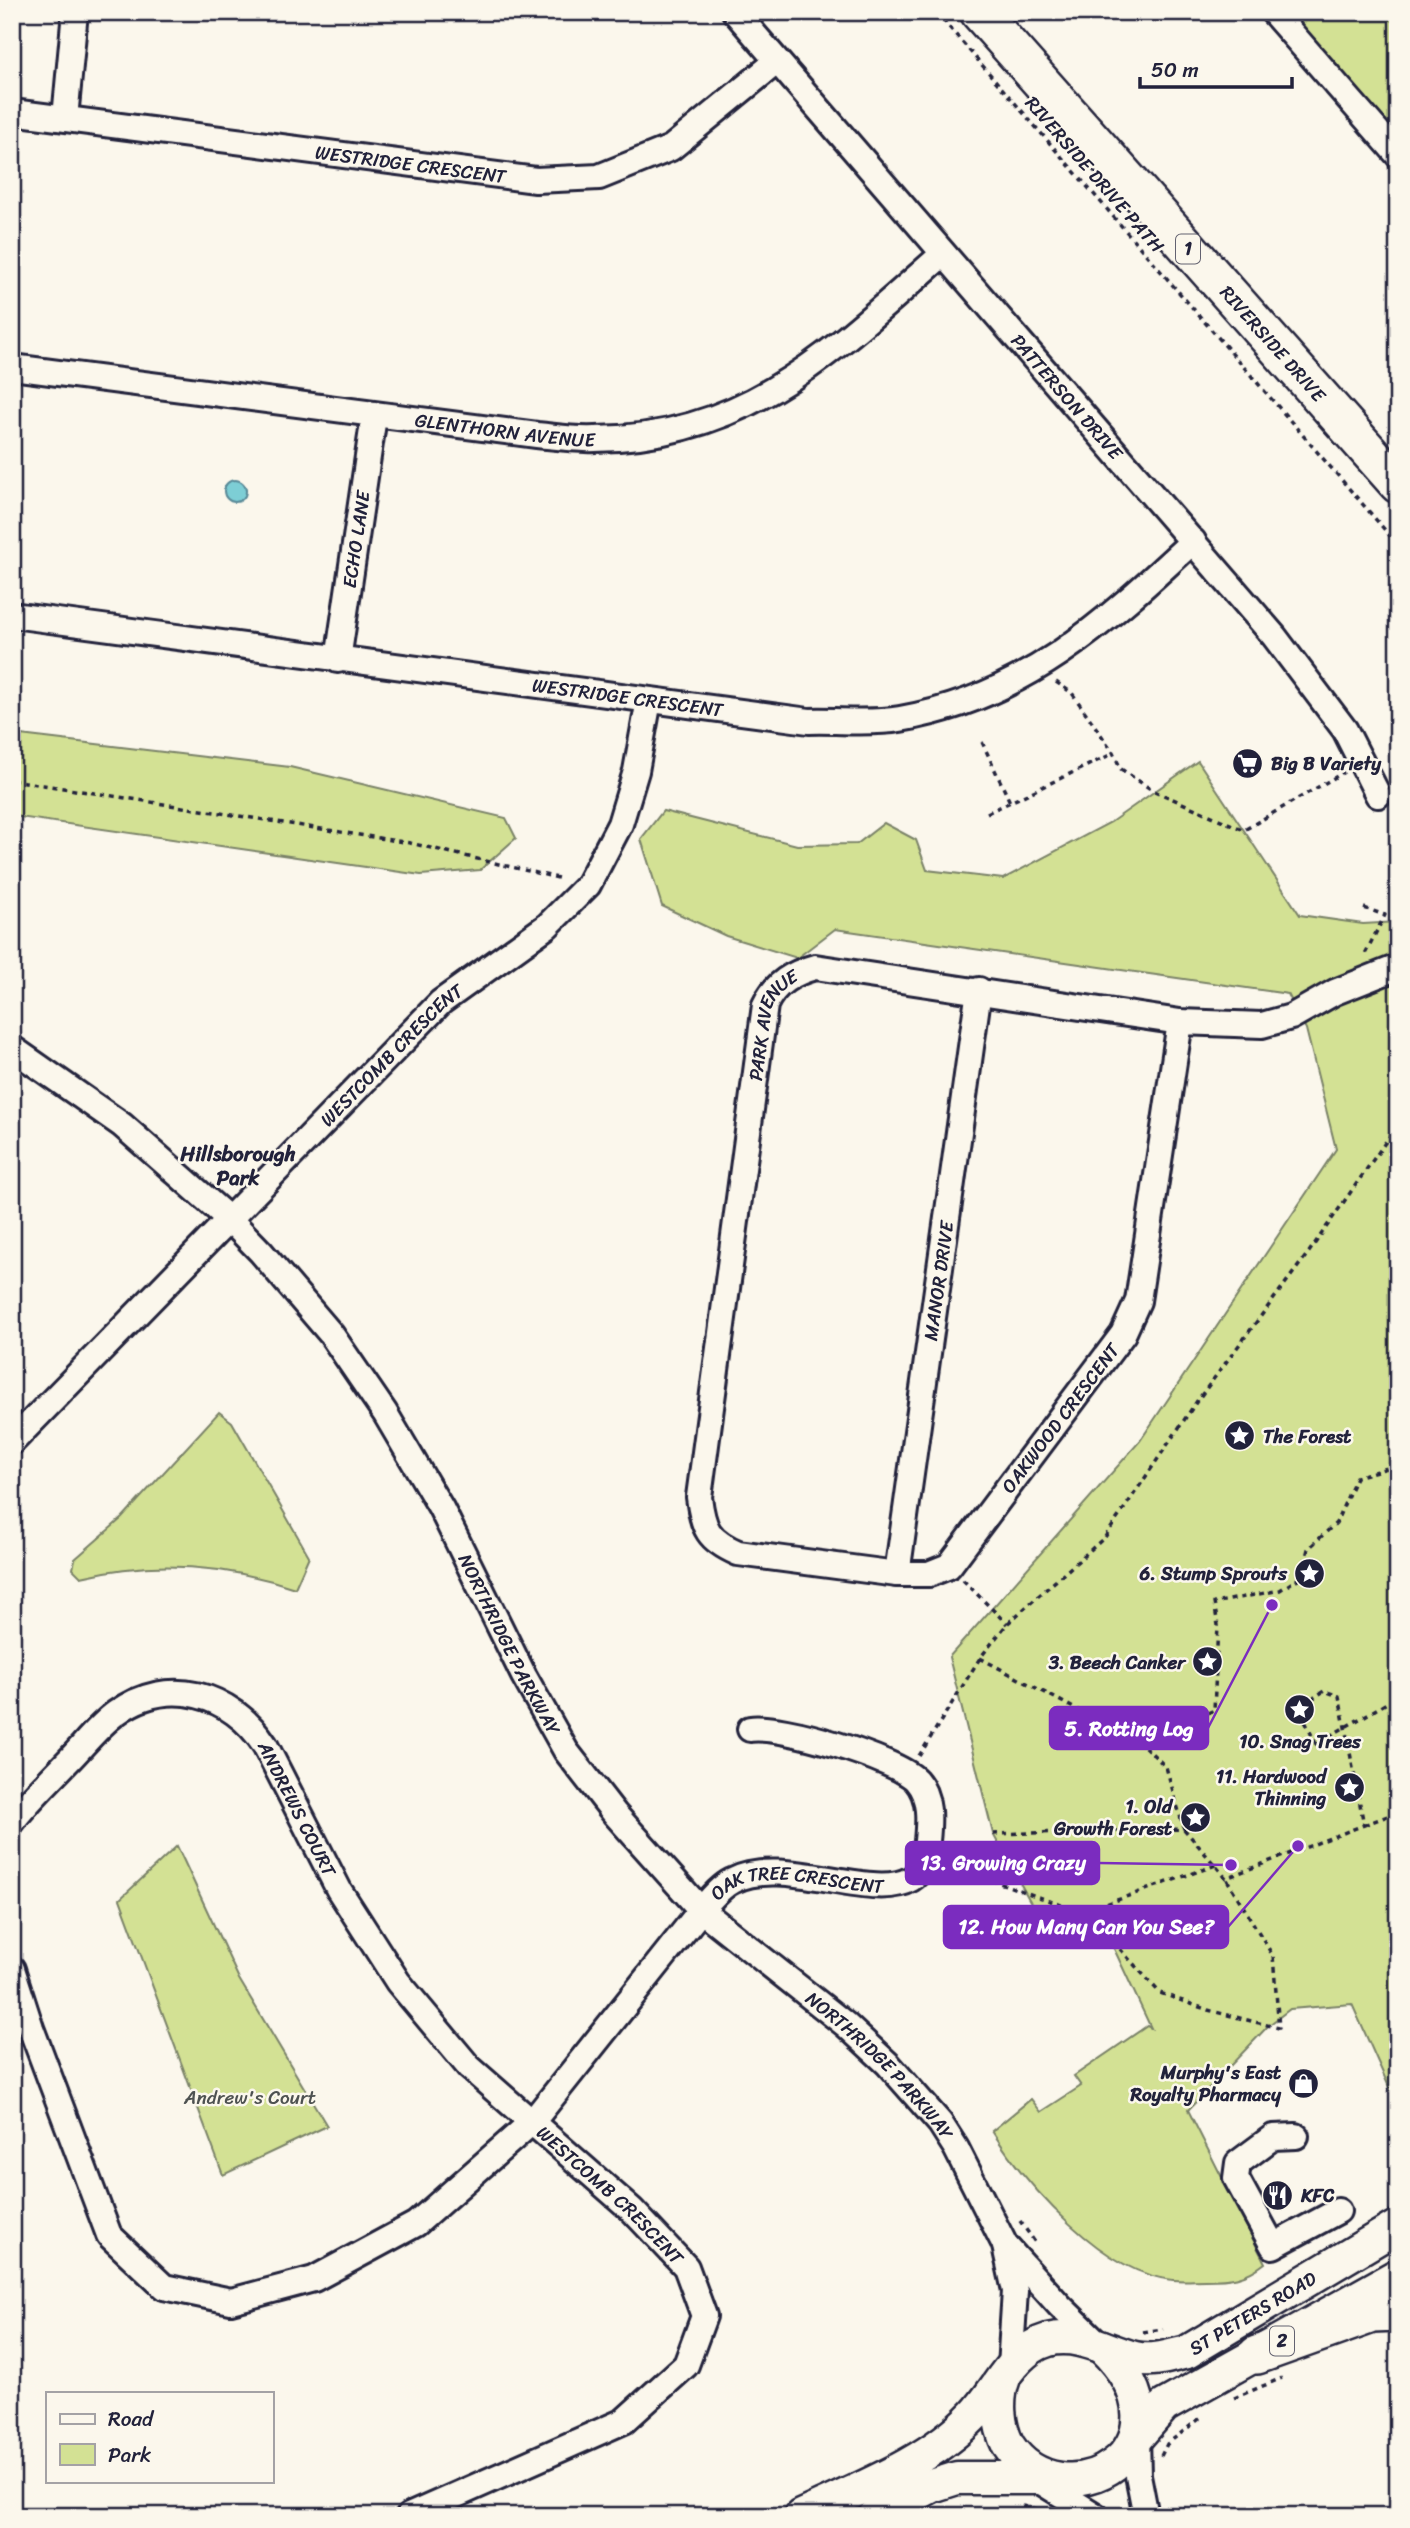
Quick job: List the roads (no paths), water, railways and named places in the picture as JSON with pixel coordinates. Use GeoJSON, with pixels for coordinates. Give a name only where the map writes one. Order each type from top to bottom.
{"type":"FeatureCollection","features":[{"type":"Feature","properties":{"kind":"highway","name":"RIVERSIDE DRIVE"},"geometry":{"type":"LineString","coordinates":[[979,12],[1398,484]]}},
{"type":"Feature","properties":{"kind":"highway"},"geometry":{"type":"LineString","coordinates":[[1257,2355],[1372,2314],[1398,2313]]}},
{"type":"Feature","properties":{"kind":"main road","name":"ST PETERS ROAD"},"geometry":{"type":"LineString","coordinates":[[1100,2345],[1136,2358],[1155,2360],[1187,2352],[1398,2226]]}},
{"type":"Feature","properties":{"kind":"main road","name":"ST PETERS ROAD"},"geometry":{"type":"LineString","coordinates":[[1137,2437],[1164,2406],[1398,2275]]}},
{"type":"Feature","properties":{"kind":"main road"},"geometry":{"type":"LineString","coordinates":[[801,2516],[915,2460],[951,2436],[975,2414],[1010,2367],[1032,2347],[1048,2340],[1068,2338],[1100,2345],[1128,2376],[1139,2403],[1137,2437],[1128,2460],[1107,2479],[1074,2489],[1058,2487],[1035,2478],[957,2478],[932,2486],[874,2516]]}},
{"type":"Feature","properties":{"kind":"main road"},"geometry":{"type":"LineString","coordinates":[[1010,2367],[1000,2395],[999,2425],[1012,2453],[1035,2478]]}},
{"type":"Feature","properties":{"kind":"street"},"geometry":{"type":"LineString","coordinates":[[65,118],[75,12]]}},
{"type":"Feature","properties":{"kind":"street","name":"PATTERSON DRIVE"},"geometry":{"type":"LineString","coordinates":[[735,12],[1193,541],[1318,692],[1345,730],[1378,795]]}},
{"type":"Feature","properties":{"kind":"street"},"geometry":{"type":"LineString","coordinates":[[1273,12],[1398,155]]}},
{"type":"Feature","properties":{"kind":"street","name":"WESTRIDGE CRESCENT"},"geometry":{"type":"LineString","coordinates":[[12,112],[536,180],[599,177],[671,148],[776,62]]}},
{"type":"Feature","properties":{"kind":"street","name":"GLENTHORN AVENUE"},"geometry":{"type":"LineString","coordinates":[[12,366],[373,416],[596,439],[657,433],[708,420],[749,404],[827,356],[943,254]]}},
{"type":"Feature","properties":{"kind":"street","name":"ECHO LANE"},"geometry":{"type":"LineString","coordinates":[[338,660],[373,416]]}},
{"type":"Feature","properties":{"kind":"street","name":"WESTRIDGE CRESCENT"},"geometry":{"type":"LineString","coordinates":[[12,615],[809,721],[897,719],[938,711],[1001,689],[1060,654],[1093,631],[1193,541]]}},
{"type":"Feature","properties":{"kind":"street","name":"WESTCOMB CRESCENT"},"geometry":{"type":"LineString","coordinates":[[12,1442],[441,1002],[547,926],[588,885],[620,824],[636,771],[649,700]]}},
{"type":"Feature","properties":{"kind":"street","name":"PARK AVENUE"},"geometry":{"type":"LineString","coordinates":[[897,1574],[738,1553],[716,1543],[702,1521],[699,1497],[765,1005],[770,994],[792,974],[815,967],[1180,1022],[1262,1025],[1291,1017],[1335,992],[1398,967]]}},
{"type":"Feature","properties":{"kind":"street","name":"MANOR DRIVE"},"geometry":{"type":"LineString","coordinates":[[897,1574],[979,990]]}},
{"type":"Feature","properties":{"kind":"street","name":"OAKWOOD CRESCENT"},"geometry":{"type":"LineString","coordinates":[[897,1574],[929,1574],[949,1566],[1123,1334],[1138,1301],[1180,1022]]}},
{"type":"Feature","properties":{"kind":"street","name":"NORTHRIDGE PARKWAY"},"geometry":{"type":"LineString","coordinates":[[12,1048],[122,1125],[230,1220],[261,1252],[331,1334],[385,1413],[441,1508],[524,1676],[566,1751],[615,1814],[701,1910],[846,2025],[888,2064],[940,2123],[957,2148],[1005,2245],[1015,2294],[1010,2367]]}},
{"type":"Feature","properties":{"kind":"street","name":"ANDREWS COURT"},"geometry":{"type":"LineString","coordinates":[[12,1822],[115,1713],[137,1701],[165,1692],[186,1692],[212,1698],[237,1712],[254,1728],[265,1745],[316,1848],[380,1957],[469,2067],[533,2121]]}},
{"type":"Feature","properties":{"kind":"street","name":"OAK TREE CRESCENT"},"geometry":{"type":"LineString","coordinates":[[701,1910],[732,1881],[754,1873],[791,1873],[890,1886],[910,1880],[918,1873],[925,1857],[929,1818],[926,1799],[917,1782],[898,1766],[791,1732],[764,1727],[750,1729]]}},
{"type":"Feature","properties":{"kind":"street"},"geometry":{"type":"LineString","coordinates":[[12,1969],[22,2032],[109,2235],[164,2287],[231,2301],[314,2278],[416,2224],[533,2121],[701,1910]]}},
{"type":"Feature","properties":{"kind":"street","name":"WESTCOMB CRESCENT"},"geometry":{"type":"LineString","coordinates":[[409,2516],[624,2421],[686,2365],[704,2316],[686,2267],[632,2210],[533,2121]]}},
{"type":"Feature","properties":{"kind":"street"},"geometry":{"type":"LineString","coordinates":[[1296,2136],[1273,2137],[1238,2163],[1236,2178],[1273,2246],[1338,2211]]}},
{"type":"Feature","properties":{"kind":"street","name":"NORTHRIDGE PARKWAY"},"geometry":{"type":"LineString","coordinates":[[1005,2245],[1060,2306],[1100,2345]]}},
{"type":"Feature","properties":{"kind":"street"},"geometry":{"type":"LineString","coordinates":[[1137,2437],[1138,2475],[1146,2516]]}},
{"type":"Feature","properties":{"kind":"street"},"geometry":{"type":"LineString","coordinates":[[1035,2478],[1096,2516]]}},
{"type":"Feature","properties":{"kind":"water"},"geometry":{"type":"Polygon","coordinates":[[[235,480],[243,483],[246,491],[243,499],[235,502],[227,499],[224,491],[227,483],[235,480]]]}},
{"type":"Feature","properties":{"kind":"place","name":"Big B Variety"},"geometry":{"type":"Point","coordinates":[1248,763]}},
{"type":"Feature","properties":{"kind":"place","name":"The Forest"},"geometry":{"type":"Point","coordinates":[1240,1436]}},
{"type":"Feature","properties":{"kind":"place","name":"6. Stump Sprouts"},"geometry":{"type":"Point","coordinates":[1310,1573]}},
{"type":"Feature","properties":{"kind":"place","name":"5. Rotting Log"},"geometry":{"type":"Point","coordinates":[1272,1605]}},
{"type":"Feature","properties":{"kind":"place","name":"3. Beech Canker"},"geometry":{"type":"Point","coordinates":[1208,1662]}},
{"type":"Feature","properties":{"kind":"place","name":"10. Snag Trees"},"geometry":{"type":"Point","coordinates":[1300,1710]}},
{"type":"Feature","properties":{"kind":"place","name":"11. Hardwood Thinning"},"geometry":{"type":"Point","coordinates":[1349,1787]}},
{"type":"Feature","properties":{"kind":"place","name":"1. Old Growth Forest"},"geometry":{"type":"Point","coordinates":[1195,1817]}},
{"type":"Feature","properties":{"kind":"place","name":"12. How Many Can You See?"},"geometry":{"type":"Point","coordinates":[1298,1846]}},
{"type":"Feature","properties":{"kind":"place","name":"13. Growing Crazy"},"geometry":{"type":"Point","coordinates":[1231,1865]}},
{"type":"Feature","properties":{"kind":"place","name":"Murphy's East Royalty Pharmacy"},"geometry":{"type":"Point","coordinates":[1304,2083]}},
{"type":"Feature","properties":{"kind":"place","name":"KFC"},"geometry":{"type":"Point","coordinates":[1278,2195]}},
{"type":"Feature","properties":{"kind":"district","name":"Hillsborough Park"},"geometry":{"type":"Point","coordinates":[238,1166]}},
{"type":"Feature","properties":{"kind":"park label","name":"Andrew's Court"},"geometry":{"type":"Point","coordinates":[250,2097]}}]}
